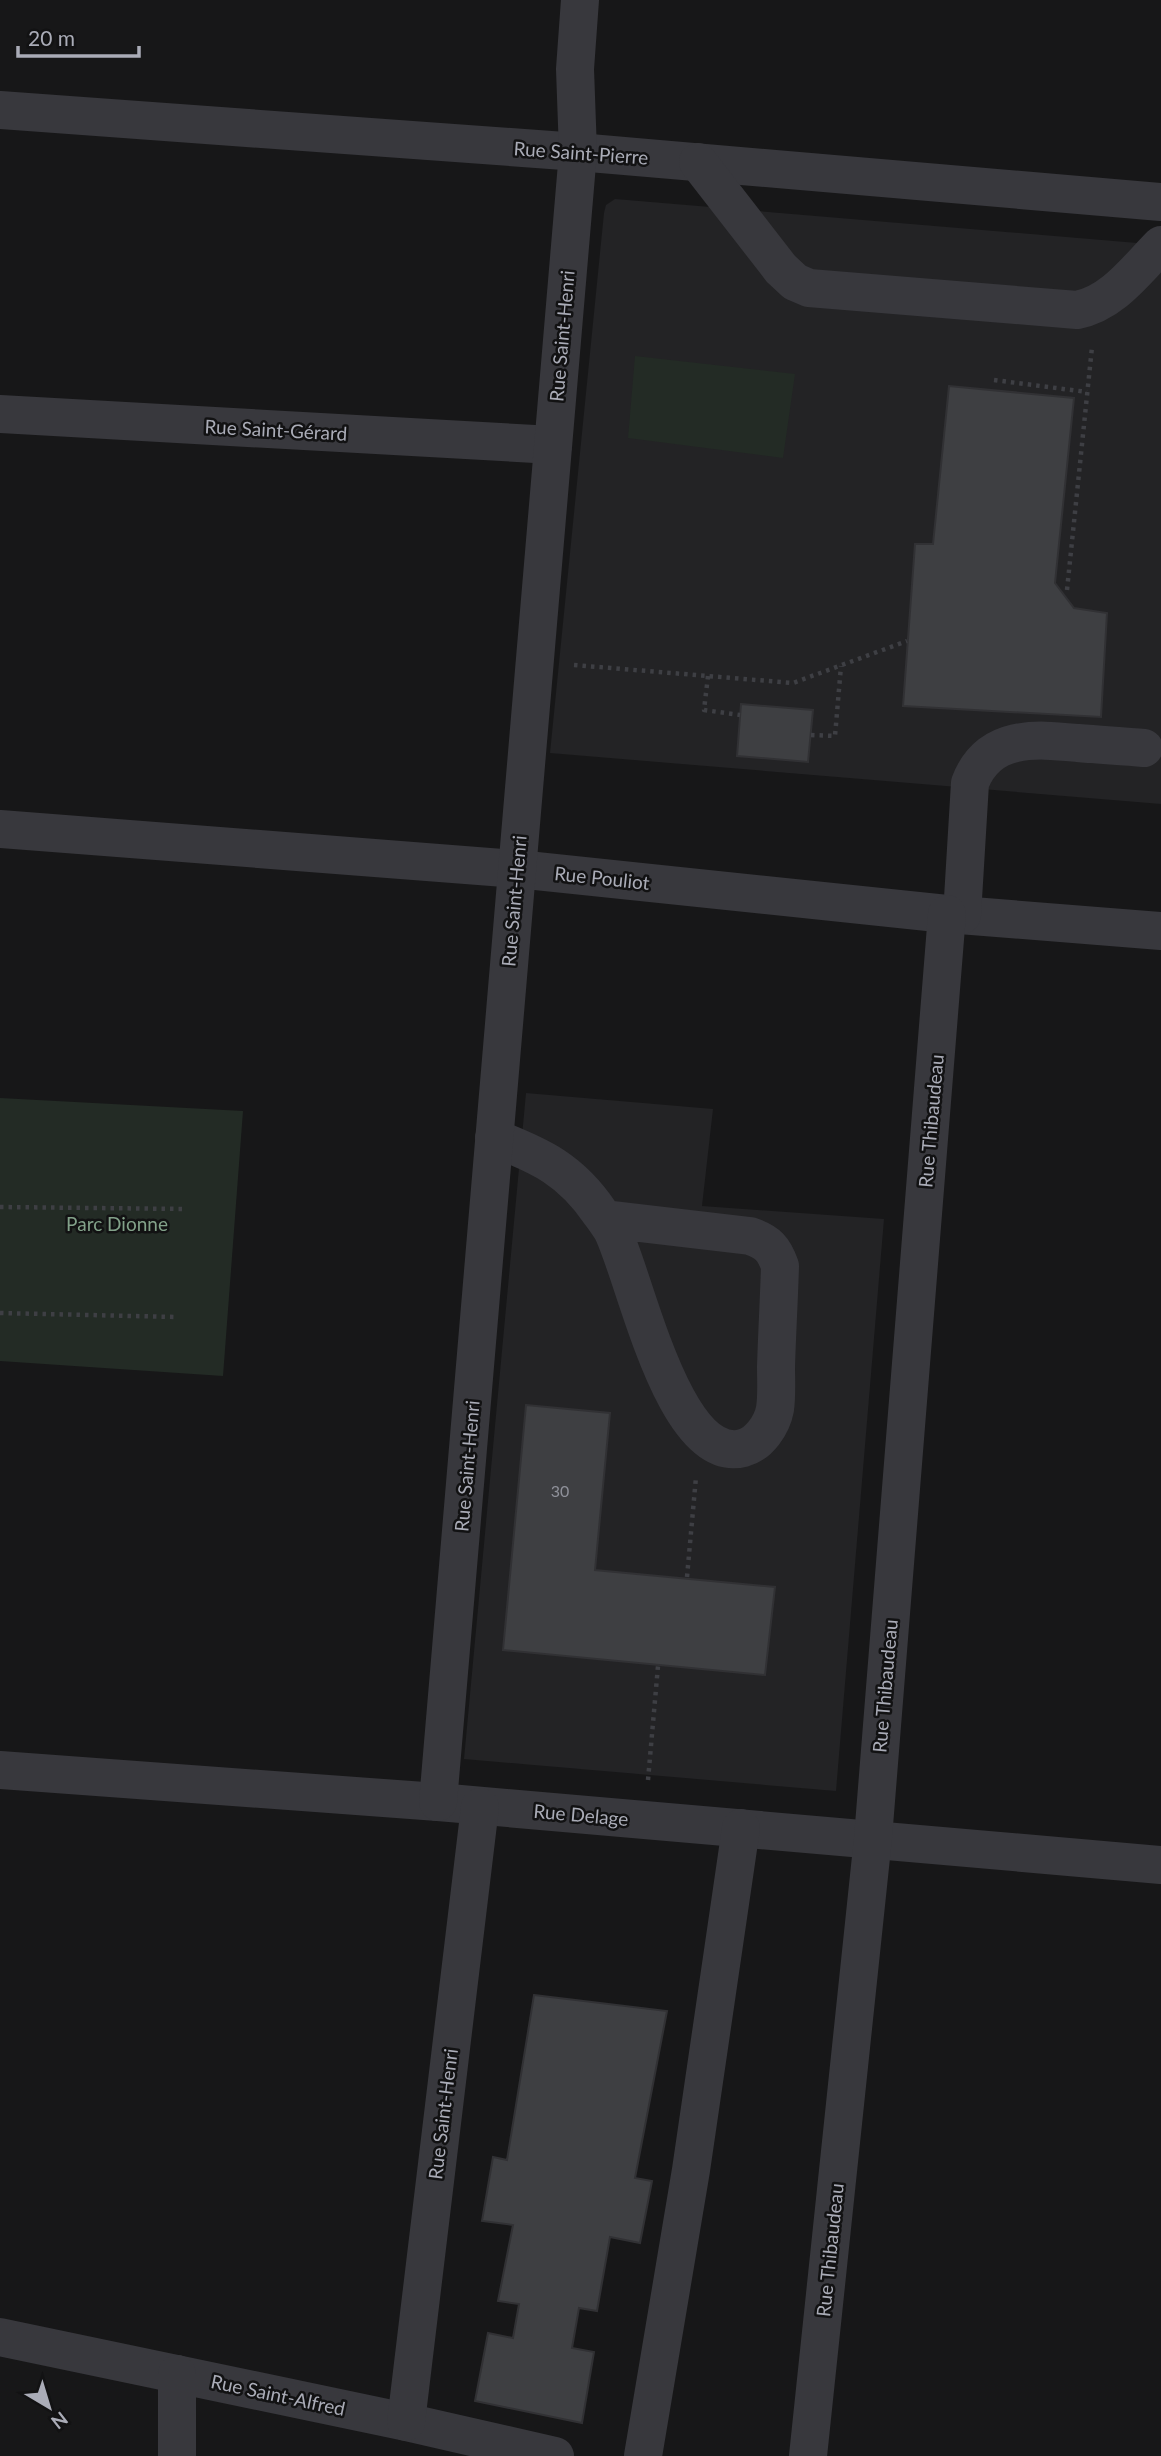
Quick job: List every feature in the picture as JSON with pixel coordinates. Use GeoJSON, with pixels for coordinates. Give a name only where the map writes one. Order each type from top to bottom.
{"type":"FeatureCollection","features":[{"type":"Feature","properties":{"kind":"street","name":"Rue Saint-Henri"},"geometry":{"type":"LineString","coordinates":[[439,1802],[578,152],[575,69],[580,0]]}},
{"type":"Feature","properties":{"kind":"street","name":"Rue Saint-Pierre"},"geometry":{"type":"LineString","coordinates":[[0,110],[578,152],[1161,202]]}},
{"type":"Feature","properties":{"kind":"street"},"geometry":{"type":"LineString","coordinates":[[698,162],[781,269],[795,282],[809,288],[1077,310],[1104,301],[1161,244]]}},
{"type":"Feature","properties":{"kind":"street","name":"Rue Saint-Gérard"},"geometry":{"type":"LineString","coordinates":[[0,414],[553,445]]}},
{"type":"Feature","properties":{"kind":"street","name":"Rue Thibaudeau"},"geometry":{"type":"LineString","coordinates":[[808,2456],[873,1839],[955,915],[970,783],[981,764],[991,754],[1005,746],[1036,739],[1144,748]]}},
{"type":"Feature","properties":{"kind":"street","name":"Rue Pouliot"},"geometry":{"type":"LineString","coordinates":[[0,829],[517,869],[955,915],[1161,931]]}},
{"type":"Feature","properties":{"kind":"street"},"geometry":{"type":"LineString","coordinates":[[494,1138],[534,1154],[557,1167],[583,1190],[612,1231],[643,1319],[672,1391],[686,1415],[719,1447],[733,1451],[749,1447],[761,1436],[775,1409],[780,1266],[775,1251],[766,1242],[750,1236],[605,1219]]}},
{"type":"Feature","properties":{"kind":"street","name":"Rue Delage"},"geometry":{"type":"LineString","coordinates":[[0,1770],[439,1802],[1161,1865]]}},
{"type":"Feature","properties":{"kind":"street","name":"Rue Saint-Henri"},"geometry":{"type":"LineString","coordinates":[[407,2422],[480,1807]]}},
{"type":"Feature","properties":{"kind":"street"},"geometry":{"type":"LineString","coordinates":[[643,2456],[691,2170],[741,1828]]}},
{"type":"Feature","properties":{"kind":"street","name":"Rue Saint-Alfred"},"geometry":{"type":"LineString","coordinates":[[0,2337],[407,2422],[551,2456]]}},
{"type":"Feature","properties":{"kind":"street"},"geometry":{"type":"LineString","coordinates":[[177,2374],[177,2456]]}},
{"type":"Feature","properties":{"kind":"path"},"geometry":{"type":"LineString","coordinates":[[1067,590],[1096,304]]}},
{"type":"Feature","properties":{"kind":"path"},"geometry":{"type":"LineString","coordinates":[[994,380],[1087,392]]}},
{"type":"Feature","properties":{"kind":"path"},"geometry":{"type":"LineString","coordinates":[[534,662],[793,683],[907,641]]}},
{"type":"Feature","properties":{"kind":"path"},"geometry":{"type":"LineString","coordinates":[[811,735],[835,736],[841,666]]}},
{"type":"Feature","properties":{"kind":"path"},"geometry":{"type":"LineString","coordinates":[[708,676],[704,710],[740,715]]}},
{"type":"Feature","properties":{"kind":"path"},"geometry":{"type":"LineString","coordinates":[[0,1207],[186,1209]]}},
{"type":"Feature","properties":{"kind":"path"},"geometry":{"type":"LineString","coordinates":[[0,1313],[177,1317]]}},
{"type":"Feature","properties":{"kind":"path"},"geometry":{"type":"LineString","coordinates":[[687,1577],[700,1430]]}},
{"type":"Feature","properties":{"kind":"path"},"geometry":{"type":"LineString","coordinates":[[644,1820],[658,1666]]}},
{"type":"Feature","properties":{"kind":"shaded area"},"geometry":{"type":"Polygon","coordinates":[[[615,199],[1161,245],[1161,804],[550,753],[604,213],[606,205],[615,199]]]}},
{"type":"Feature","properties":{"kind":"shaded area"},"geometry":{"type":"Polygon","coordinates":[[[526,1093],[713,1109],[702,1206],[884,1219],[836,1791],[464,1759],[526,1093]]]}},
{"type":"Feature","properties":{"kind":"green space"},"geometry":{"type":"Polygon","coordinates":[[[635,356],[795,374],[783,458],[628,438],[635,356]]]}},
{"type":"Feature","properties":{"kind":"green space","name":"Parc Dionne"},"geometry":{"type":"Polygon","coordinates":[[[0,1098],[243,1111],[223,1376],[0,1361],[0,1098]]]}},
{"type":"Feature","properties":{"kind":"building"},"geometry":{"type":"Polygon","coordinates":[[[949,386],[1074,398],[1055,583],[1074,608],[1107,613],[1101,717],[903,706],[915,544],[933,544],[949,386]]]}},
{"type":"Feature","properties":{"kind":"building"},"geometry":{"type":"Polygon","coordinates":[[[741,704],[813,710],[808,762],[737,756],[741,704]]]}},
{"type":"Feature","properties":{"kind":"building"},"geometry":{"type":"Polygon","coordinates":[[[526,1405],[610,1413],[595,1570],[775,1587],[765,1675],[503,1650],[526,1405]]]}},
{"type":"Feature","properties":{"kind":"building"},"geometry":{"type":"Polygon","coordinates":[[[534,1995],[667,2011],[635,2178],[652,2181],[640,2243],[610,2237],[597,2311],[579,2308],[572,2348],[594,2352],[582,2423],[475,2401],[488,2333],[513,2338],[519,2304],[498,2301],[513,2225],[482,2221],[493,2157],[507,2160],[534,1995]]]}}]}
